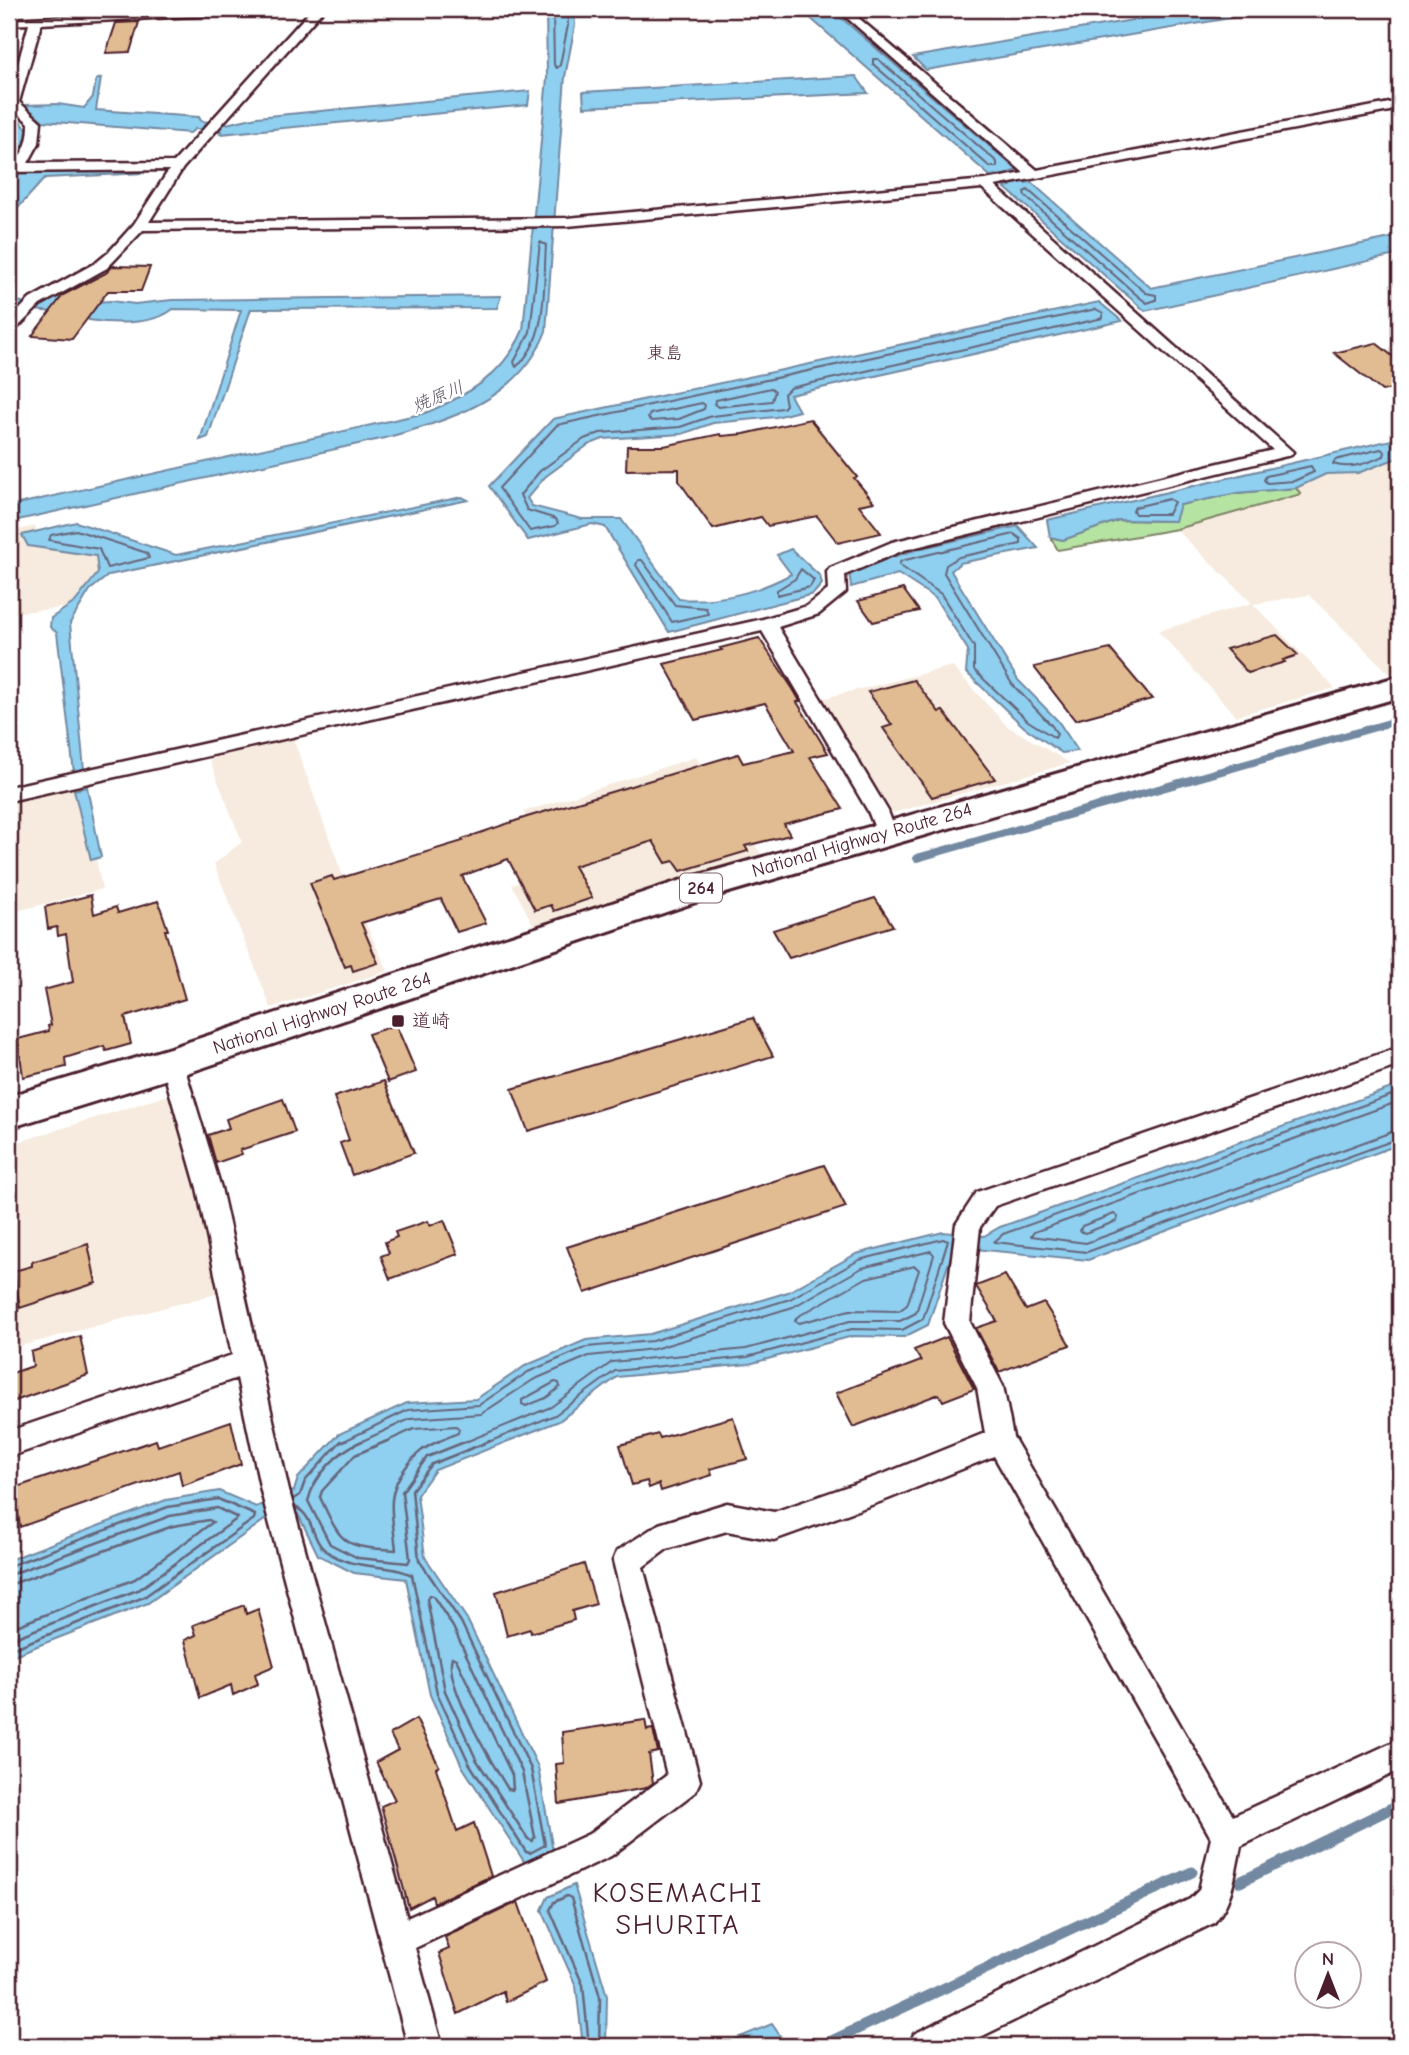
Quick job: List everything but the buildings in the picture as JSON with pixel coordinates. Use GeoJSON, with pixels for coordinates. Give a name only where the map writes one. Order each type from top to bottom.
{"type":"FeatureCollection","features":[{"type":"Feature","properties":{"kind":"highway","name":"National Highway Route 264"},"geometry":{"type":"LineString","coordinates":[[9,1111],[173,1062],[695,890],[1400,686]]}},
{"type":"Feature","properties":{"kind":"street"},"geometry":{"type":"LineString","coordinates":[[9,22],[271,9]]}},
{"type":"Feature","properties":{"kind":"street"},"geometry":{"type":"LineString","coordinates":[[9,328],[29,307],[103,265],[139,226],[178,166],[318,9]]}},
{"type":"Feature","properties":{"kind":"street"},"geometry":{"type":"LineString","coordinates":[[842,9],[1028,176]]}},
{"type":"Feature","properties":{"kind":"street"},"geometry":{"type":"LineString","coordinates":[[12,167],[31,150],[37,135],[35,122],[13,103],[36,20]]}},
{"type":"Feature","properties":{"kind":"street"},"geometry":{"type":"LineString","coordinates":[[139,226],[568,222],[992,183],[1400,104]]}},
{"type":"Feature","properties":{"kind":"street"},"geometry":{"type":"LineString","coordinates":[[12,167],[178,166]]}},
{"type":"Feature","properties":{"kind":"street"},"geometry":{"type":"LineString","coordinates":[[9,794],[576,669],[767,624],[813,610],[837,592],[836,572],[898,546],[1285,452],[992,183]]}},
{"type":"Feature","properties":{"kind":"street"},"geometry":{"type":"LineString","coordinates":[[767,624],[878,811],[886,833]]}},
{"type":"Feature","properties":{"kind":"street"},"geometry":{"type":"LineString","coordinates":[[926,2046],[1202,1911],[1214,1898],[1227,1836],[1000,1440],[990,1386],[957,1323],[968,1224],[986,1199],[1400,1056]]}},
{"type":"Feature","properties":{"kind":"street"},"geometry":{"type":"LineString","coordinates":[[173,1062],[209,1188],[275,1491],[425,2046]]}},
{"type":"Feature","properties":{"kind":"street"},"geometry":{"type":"LineString","coordinates":[[9,1444],[248,1362]]}},
{"type":"Feature","properties":{"kind":"street"},"geometry":{"type":"LineString","coordinates":[[396,1940],[600,1845],[684,1781],[627,1561],[659,1538],[727,1517],[774,1526],[888,1486],[1000,1440]]}},
{"type":"Feature","properties":{"kind":"street"},"geometry":{"type":"LineString","coordinates":[[1227,1836],[1400,1754]]}},
{"type":"Feature","properties":{"kind":"shaded area"},"geometry":{"type":"Polygon","coordinates":[[[1400,449],[1400,670],[1389,673],[1309,595],[1253,604],[1335,688],[1236,716],[1158,631],[1252,603],[1153,507],[1400,449]]]}},
{"type":"Feature","properties":{"kind":"shaded area"},"geometry":{"type":"Polygon","coordinates":[[[35,526],[40,544],[116,552],[74,607],[9,613],[9,532],[35,526]]]}},
{"type":"Feature","properties":{"kind":"shaded area"},"geometry":{"type":"Polygon","coordinates":[[[952,666],[1007,726],[1070,763],[893,813],[821,699],[952,666]]]}},
{"type":"Feature","properties":{"kind":"shaded area"},"geometry":{"type":"Polygon","coordinates":[[[293,738],[341,871],[388,971],[271,1008],[214,864],[242,842],[208,756],[293,738]]]}},
{"type":"Feature","properties":{"kind":"shaded area"},"geometry":{"type":"Polygon","coordinates":[[[696,757],[761,854],[534,926],[512,885],[556,870],[523,812],[696,757]]]}},
{"type":"Feature","properties":{"kind":"shaded area"},"geometry":{"type":"Polygon","coordinates":[[[81,784],[102,889],[9,913],[9,800],[81,784]]]}},
{"type":"Feature","properties":{"kind":"shaded area"},"geometry":{"type":"Polygon","coordinates":[[[172,1094],[201,1196],[219,1293],[9,1349],[9,1145],[172,1094]]]}},
{"type":"Feature","properties":{"kind":"green space"},"geometry":{"type":"Polygon","coordinates":[[[1296,488],[1301,494],[1177,529],[1058,550],[1050,537],[1063,540],[1119,520],[1174,521],[1180,505],[1237,493],[1296,488]]]}},
{"type":"Feature","properties":{"kind":"water"},"geometry":{"type":"Polygon","coordinates":[[[546,9],[574,9],[575,25],[565,77],[546,331],[535,354],[519,374],[480,403],[410,431],[9,522],[9,506],[425,413],[470,391],[495,371],[515,346],[523,330],[547,78],[546,9]]]}},
{"type":"Feature","properties":{"kind":"water"},"geometry":{"type":"Polygon","coordinates":[[[800,9],[831,9],[1017,170],[1011,172],[1025,183],[1031,182],[1151,288],[1400,236],[1400,254],[1145,311],[1004,187],[1010,186],[997,175],[990,176],[800,9]]]}},
{"type":"Feature","properties":{"kind":"water"},"geometry":{"type":"Polygon","coordinates":[[[1198,9],[1283,9],[926,70],[913,57],[1198,9]]]}},
{"type":"Feature","properties":{"kind":"water"},"geometry":{"type":"Polygon","coordinates":[[[856,76],[868,93],[584,107],[583,92],[856,76]]]}},
{"type":"Feature","properties":{"kind":"water"},"geometry":{"type":"Polygon","coordinates":[[[101,78],[96,110],[199,117],[201,121],[226,124],[257,117],[530,91],[528,105],[220,134],[221,131],[195,129],[190,133],[43,121],[33,112],[16,117],[29,131],[21,154],[9,163],[12,134],[9,130],[9,111],[12,113],[29,110],[26,105],[58,104],[84,108],[93,97],[96,80],[101,78]]]}},
{"type":"Feature","properties":{"kind":"water"},"geometry":{"type":"Polygon","coordinates":[[[19,173],[145,173],[45,178],[9,218],[9,195],[19,173]]]}},
{"type":"Feature","properties":{"kind":"water"},"geometry":{"type":"Polygon","coordinates":[[[501,296],[497,308],[251,309],[208,437],[200,440],[241,310],[173,309],[144,321],[121,322],[89,320],[84,314],[32,310],[14,309],[9,315],[9,297],[27,303],[44,302],[56,297],[77,303],[111,301],[135,304],[172,300],[501,296]]]}},
{"type":"Feature","properties":{"kind":"water"},"geometry":{"type":"Polygon","coordinates":[[[1099,302],[1122,321],[790,395],[799,411],[776,417],[713,423],[682,434],[603,439],[588,445],[545,477],[527,498],[532,506],[582,519],[621,519],[679,599],[737,595],[778,581],[791,574],[777,555],[791,549],[820,576],[822,584],[813,594],[669,632],[605,527],[592,524],[528,540],[489,486],[553,419],[1099,302]]]}},
{"type":"Feature","properties":{"kind":"water"},"geometry":{"type":"Polygon","coordinates":[[[1400,438],[1400,457],[1358,473],[1326,474],[1296,488],[1237,493],[1180,505],[1175,521],[1119,520],[1063,540],[1050,537],[1047,520],[1400,438]]]}},
{"type":"Feature","properties":{"kind":"water"},"geometry":{"type":"Polygon","coordinates":[[[462,497],[468,500],[109,575],[90,590],[70,623],[84,770],[74,773],[57,633],[50,627],[51,618],[75,602],[98,573],[96,556],[28,546],[22,535],[76,522],[176,555],[462,497]]]}},
{"type":"Feature","properties":{"kind":"water"},"geometry":{"type":"Polygon","coordinates":[[[1018,526],[1038,548],[960,563],[951,571],[1018,680],[1058,721],[1078,751],[1062,753],[1024,727],[966,672],[968,650],[935,598],[898,574],[851,587],[849,570],[922,548],[1018,526]]]}},
{"type":"Feature","properties":{"kind":"water"},"geometry":{"type":"Polygon","coordinates":[[[87,787],[101,857],[91,860],[74,790],[87,787]]]}},
{"type":"Feature","properties":{"kind":"water"},"geometry":{"type":"Polygon","coordinates":[[[1400,1085],[1400,1144],[1088,1260],[954,1247],[928,1325],[904,1337],[853,1336],[749,1364],[617,1377],[559,1421],[435,1470],[417,1495],[425,1557],[467,1619],[538,1767],[553,1851],[525,1863],[462,1766],[430,1695],[406,1579],[354,1573],[318,1555],[298,1514],[266,1519],[148,1603],[9,1657],[9,1560],[166,1500],[219,1491],[256,1507],[294,1491],[298,1478],[339,1434],[407,1403],[476,1399],[525,1366],[586,1340],[650,1334],[788,1292],[856,1254],[943,1232],[984,1236],[1000,1227],[1400,1085]]]}},
{"type":"Feature","properties":{"kind":"water"},"geometry":{"type":"Polygon","coordinates":[[[574,1885],[607,1996],[606,2046],[583,2046],[576,1986],[542,1910],[548,1897],[574,1885]]]}},
{"type":"Feature","properties":{"kind":"water"},"geometry":{"type":"Polygon","coordinates":[[[772,2024],[787,2046],[718,2046],[772,2024]]]}},
{"type":"Feature","properties":{"kind":"waterway"},"geometry":{"type":"LineString","coordinates":[[917,858],[1400,720]]}},
{"type":"Feature","properties":{"kind":"waterway"},"geometry":{"type":"LineString","coordinates":[[1240,1882],[1400,1804]]}},
{"type":"Feature","properties":{"kind":"waterway"},"geometry":{"type":"LineString","coordinates":[[821,2046],[1192,1872]]}},
{"type":"Feature","properties":{"kind":"place","name":"道崎"},"geometry":{"type":"Point","coordinates":[398,1021]}},
{"type":"Feature","properties":{"kind":"district","name":"東島"},"geometry":{"type":"Point","coordinates":[665,353]}},
{"type":"Feature","properties":{"kind":"district","name":"KOSEMACHI SHURITA"},"geometry":{"type":"Point","coordinates":[678,1909]}},
{"type":"Feature","properties":{"kind":"water label","name":"焼原川"},"geometry":{"type":"Point","coordinates":[438,397]}}]}
